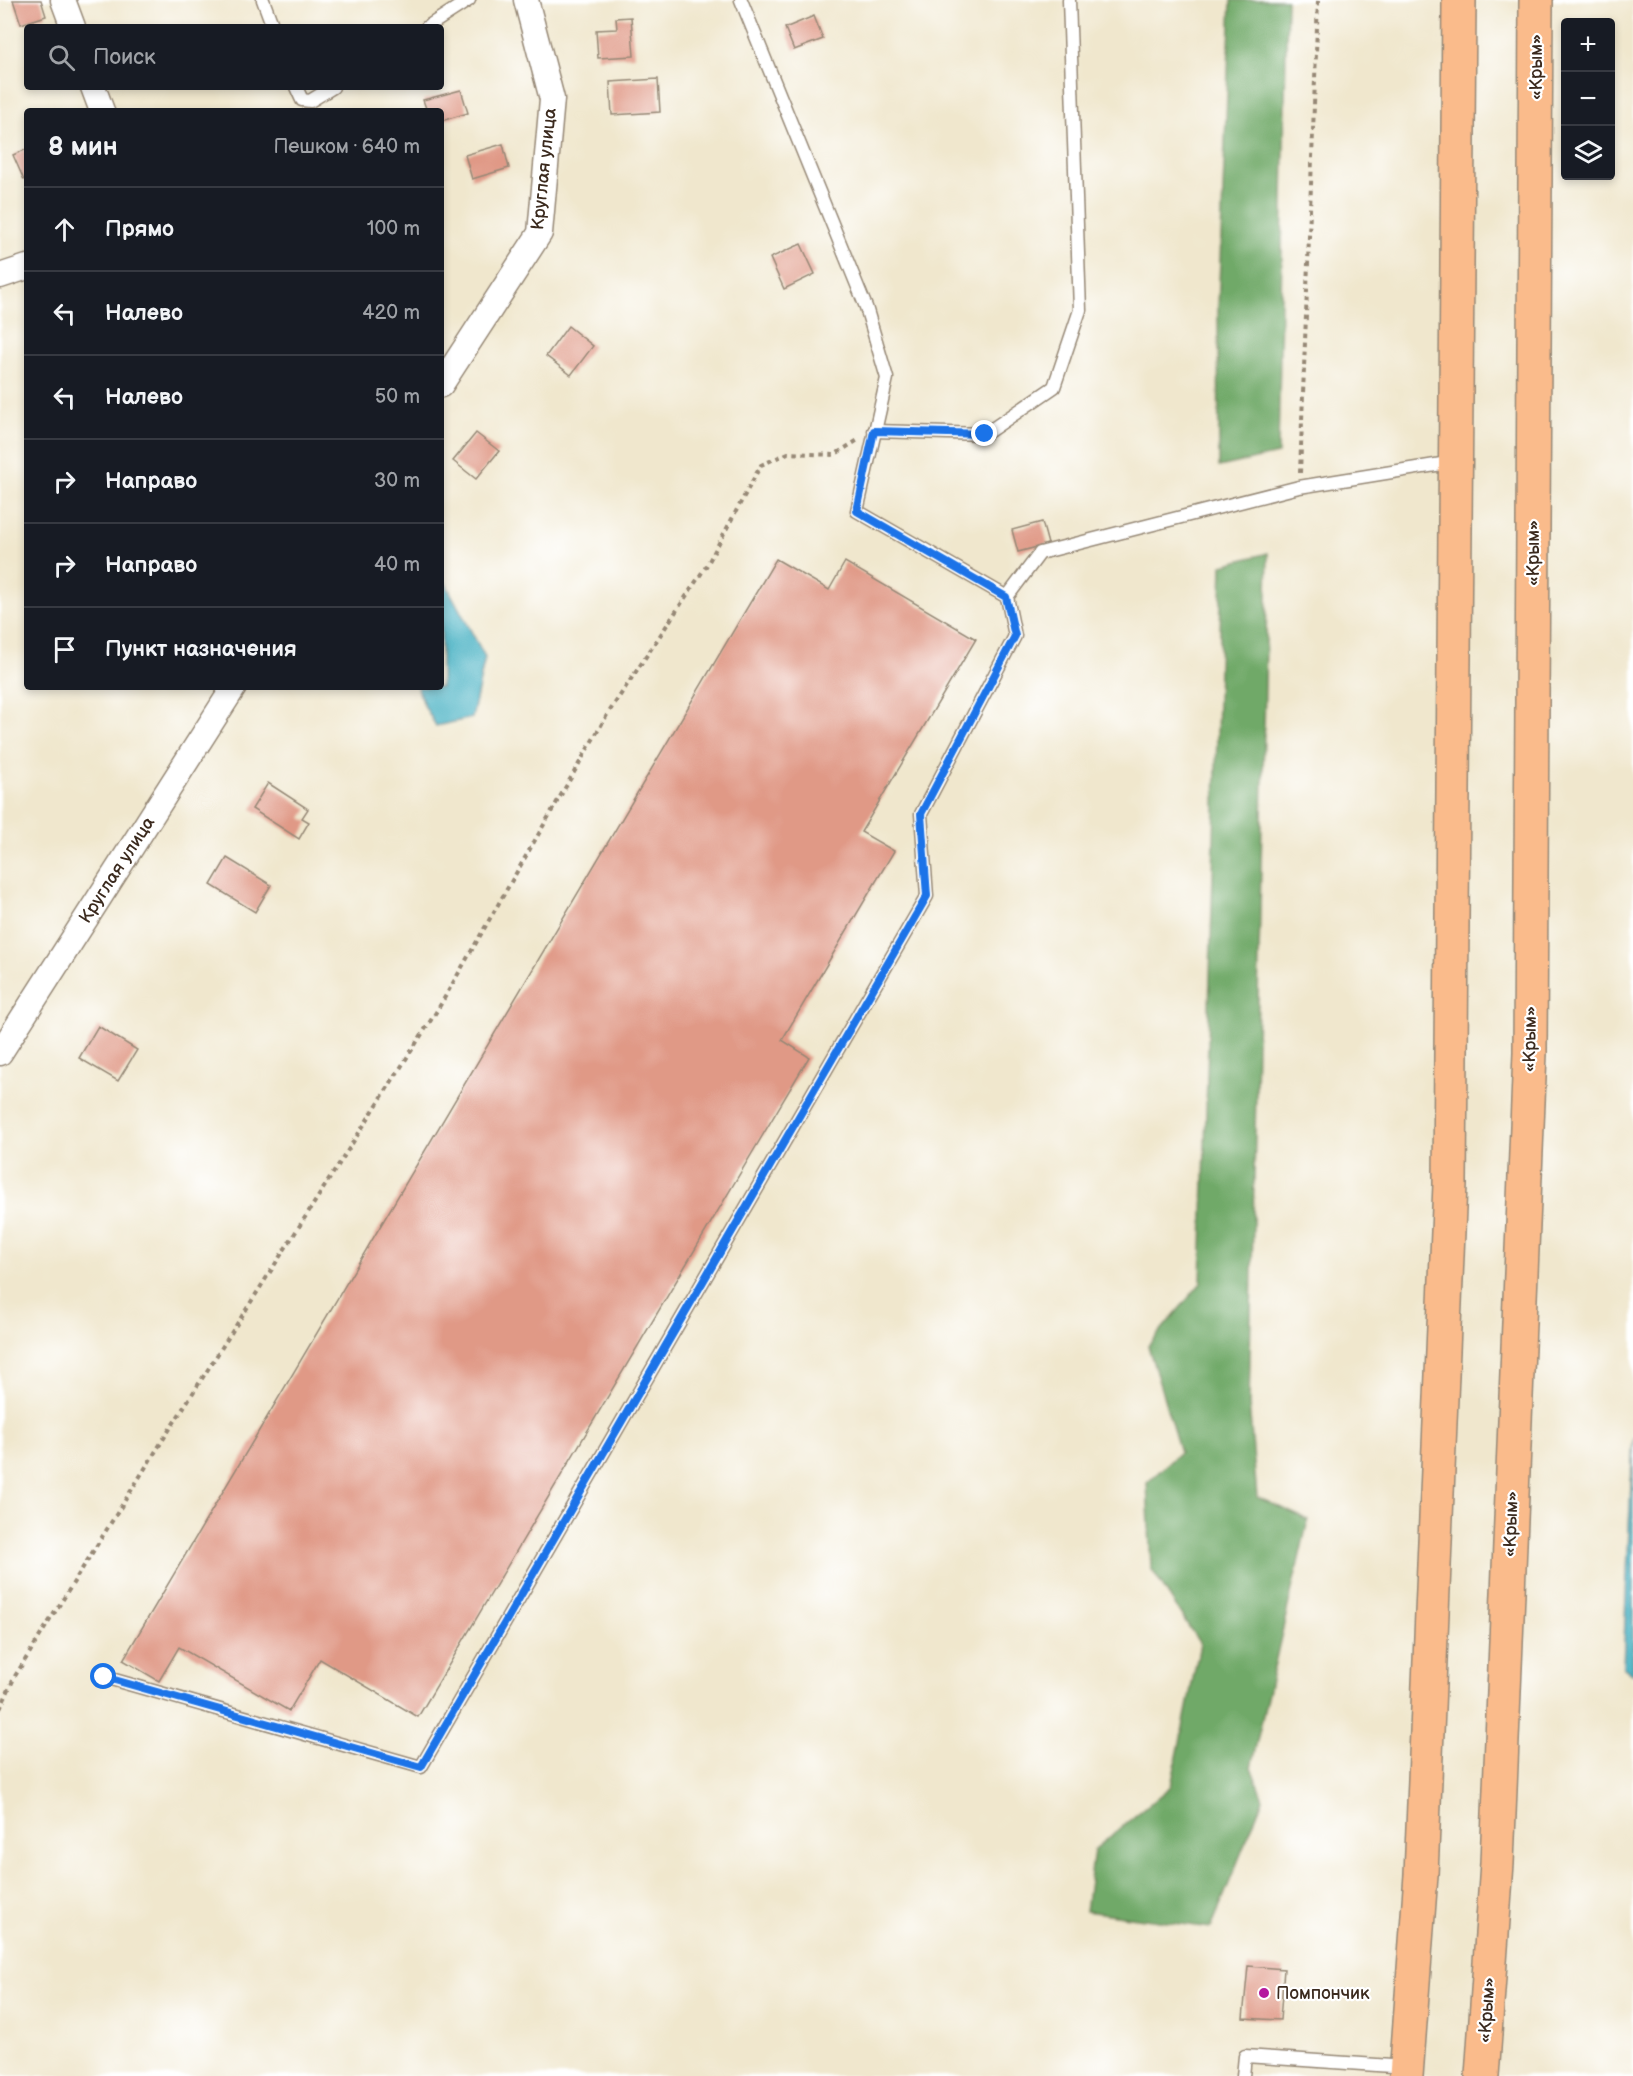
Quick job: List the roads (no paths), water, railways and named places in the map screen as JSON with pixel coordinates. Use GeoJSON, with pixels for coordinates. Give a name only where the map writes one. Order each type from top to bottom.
{"type":"FeatureCollection","features":[{"type":"Feature","properties":{"kind":"highway"},"geometry":{"type":"LineString","coordinates":[[1406,2072],[1421,1875],[1450,1184],[1459,0]]}},
{"type":"Feature","properties":{"kind":"highway","name":"«Крым»"},"geometry":{"type":"LineString","coordinates":[[1482,2076],[1498,1851],[1530,1053],[1536,0]]}},
{"type":"Feature","properties":{"kind":"street"},"geometry":{"type":"LineString","coordinates":[[63,0],[72,24]]}},
{"type":"Feature","properties":{"kind":"street","name":"Круглая улица"},"geometry":{"type":"LineString","coordinates":[[444,380],[540,233],[552,99],[526,0]]}},
{"type":"Feature","properties":{"kind":"street"},"geometry":{"type":"LineString","coordinates":[[94,90],[101,108]]}},
{"type":"Feature","properties":{"kind":"street"},"geometry":{"type":"LineString","coordinates":[[0,276],[24,268]]}},
{"type":"Feature","properties":{"kind":"street","name":"Круглая улица"},"geometry":{"type":"LineString","coordinates":[[3,1040],[232,690]]}},
{"type":"Feature","properties":{"kind":"lane"},"geometry":{"type":"LineString","coordinates":[[263,0],[272,24]]}},
{"type":"Feature","properties":{"kind":"lane"},"geometry":{"type":"LineString","coordinates":[[432,24],[470,0]]}},
{"type":"Feature","properties":{"kind":"lane"},"geometry":{"type":"LineString","coordinates":[[104,1677],[421,1767],[927,896],[921,814],[1015,636],[1006,597],[857,511],[886,378],[866,307],[741,0]]}},
{"type":"Feature","properties":{"kind":"lane"},"geometry":{"type":"LineString","coordinates":[[874,431],[985,434],[1054,387],[1080,310],[1069,0]]}},
{"type":"Feature","properties":{"kind":"lane"},"geometry":{"type":"LineString","coordinates":[[297,90],[302,100],[310,101],[328,90]]}},
{"type":"Feature","properties":{"kind":"lane"},"geometry":{"type":"LineString","coordinates":[[1006,597],[1040,553],[1299,487],[1455,462]]}},
{"type":"Feature","properties":{"kind":"lane"},"geometry":{"type":"LineString","coordinates":[[1243,2076],[1245,2056],[1406,2072]]}},
{"type":"Feature","properties":{"kind":"water"},"geometry":{"type":"Polygon","coordinates":[[[444,581],[485,657],[472,718],[436,726],[418,690],[444,690],[444,581]]]}},
{"type":"Feature","properties":{"kind":"water"},"geometry":{"type":"Polygon","coordinates":[[[1633,1437],[1633,1674],[1623,1667],[1633,1437]]]}},
{"type":"Feature","properties":{"kind":"place","name":"Помпончик"},"geometry":{"type":"Point","coordinates":[1264,1993]}}]}
